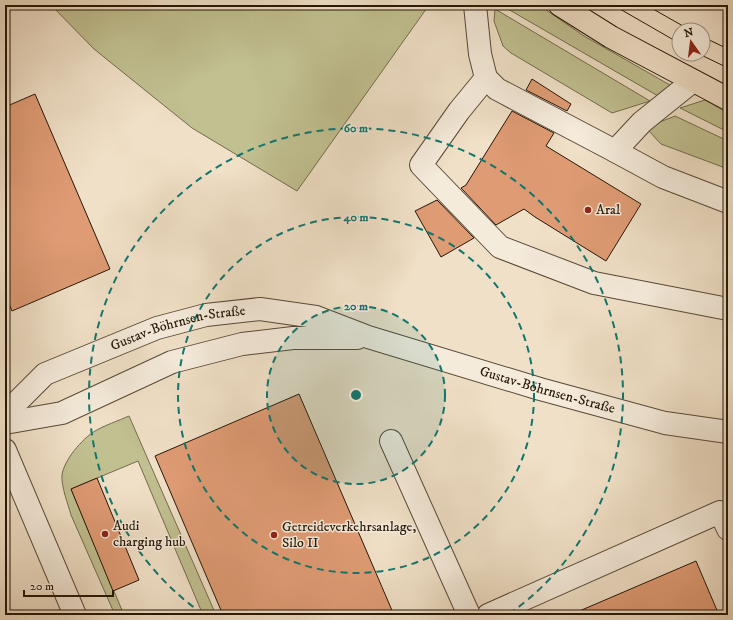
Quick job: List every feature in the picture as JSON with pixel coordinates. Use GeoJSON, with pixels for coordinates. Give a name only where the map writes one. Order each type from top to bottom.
{"type":"FeatureCollection","features":[{"type":"Feature","properties":{"kind":"main road"},"geometry":{"type":"LineString","coordinates":[[560,5],[611,37],[728,99]]}},
{"type":"Feature","properties":{"kind":"street"},"geometry":{"type":"LineString","coordinates":[[475,5],[480,54],[486,78],[497,89],[663,177],[728,202]]}},
{"type":"Feature","properties":{"kind":"street"},"geometry":{"type":"LineString","coordinates":[[486,78],[459,111],[421,165],[500,247],[594,283],[728,309]]}},
{"type":"Feature","properties":{"kind":"street"},"geometry":{"type":"LineString","coordinates":[[615,151],[642,122],[693,81]]}},
{"type":"Feature","properties":{"kind":"street","name":"Gustav-Böhrnsen-Straße"},"geometry":{"type":"LineString","coordinates":[[5,414],[45,374],[157,328],[206,315],[260,309],[316,317],[368,337],[540,389],[665,423],[728,432]]}},
{"type":"Feature","properties":{"kind":"street","name":"Gustav-Böhrnsen-Straße"},"geometry":{"type":"LineString","coordinates":[[5,423],[62,413],[172,362],[242,344],[293,338],[368,337]]}},
{"type":"Feature","properties":{"kind":"street"},"geometry":{"type":"LineString","coordinates":[[391,441],[469,615]]}},
{"type":"Feature","properties":{"kind":"street"},"geometry":{"type":"LineString","coordinates":[[5,450],[76,615]]}},
{"type":"Feature","properties":{"kind":"street"},"geometry":{"type":"LineString","coordinates":[[488,615],[724,520]]}},
{"type":"Feature","properties":{"kind":"shaded area"},"geometry":{"type":"Polygon","coordinates":[[[51,5],[429,5],[297,191],[192,128],[94,49],[51,5]]]}},
{"type":"Feature","properties":{"kind":"shaded area"},"geometry":{"type":"Polygon","coordinates":[[[501,5],[539,5],[584,36],[677,89],[658,96],[501,5]]]}},
{"type":"Feature","properties":{"kind":"shaded area"},"geometry":{"type":"Polygon","coordinates":[[[495,9],[650,101],[612,113],[511,53],[503,46],[494,21],[495,9]]]}},
{"type":"Feature","properties":{"kind":"shaded area"},"geometry":{"type":"Polygon","coordinates":[[[705,100],[728,113],[728,132],[680,108],[705,100]]]}},
{"type":"Feature","properties":{"kind":"shaded area"},"geometry":{"type":"Polygon","coordinates":[[[675,116],[728,141],[728,169],[661,144],[648,130],[660,122],[675,116]]]}},
{"type":"Feature","properties":{"kind":"shaded area"},"geometry":{"type":"Polygon","coordinates":[[[129,416],[216,615],[203,615],[138,461],[71,489],[124,615],[115,615],[71,515],[62,479],[63,469],[66,463],[79,444],[95,431],[129,416]]]}},
{"type":"Feature","properties":{"kind":"building"},"geometry":{"type":"Polygon","coordinates":[[[532,79],[571,104],[567,111],[526,90],[532,79]]]}},
{"type":"Feature","properties":{"kind":"building"},"geometry":{"type":"Polygon","coordinates":[[[35,94],[110,269],[12,311],[5,294],[5,107],[35,94]]]}},
{"type":"Feature","properties":{"kind":"building"},"geometry":{"type":"Polygon","coordinates":[[[512,111],[554,133],[546,146],[641,204],[606,261],[524,209],[496,225],[461,188],[466,185],[512,111]]]}},
{"type":"Feature","properties":{"kind":"building"},"geometry":{"type":"Polygon","coordinates":[[[437,200],[474,238],[441,257],[415,211],[437,200]]]}},
{"type":"Feature","properties":{"kind":"building","name":"Getreideverkehrsanlage, Silo II"},"geometry":{"type":"Polygon","coordinates":[[[299,394],[394,615],[223,615],[155,456],[299,394]]]}},
{"type":"Feature","properties":{"kind":"building","name":"Audi charging hub"},"geometry":{"type":"Polygon","coordinates":[[[97,478],[139,580],[113,591],[71,489],[97,478]]]}},
{"type":"Feature","properties":{"kind":"building"},"geometry":{"type":"Polygon","coordinates":[[[696,561],[719,615],[570,615],[696,561]]]}},
{"type":"Feature","properties":{"kind":"tram line"},"geometry":{"type":"LineString","coordinates":[[613,5],[671,38]]}},
{"type":"Feature","properties":{"kind":"tram line"},"geometry":{"type":"LineString","coordinates":[[646,5],[676,22]]}},
{"type":"Feature","properties":{"kind":"tram line"},"geometry":{"type":"LineString","coordinates":[[711,41],[728,49]]}},
{"type":"Feature","properties":{"kind":"tram line"},"geometry":{"type":"LineString","coordinates":[[711,60],[728,68]]}},
{"type":"Feature","properties":{"kind":"place","name":"Aral"},"geometry":{"type":"Point","coordinates":[588,210]}},
{"type":"Feature","properties":{"kind":"place","name":"Audi charging hub"},"geometry":{"type":"Point","coordinates":[105,534]}},
{"type":"Feature","properties":{"kind":"place","name":"Getreideverkehrsanlage, Silo II"},"geometry":{"type":"Point","coordinates":[274,535]}}]}
